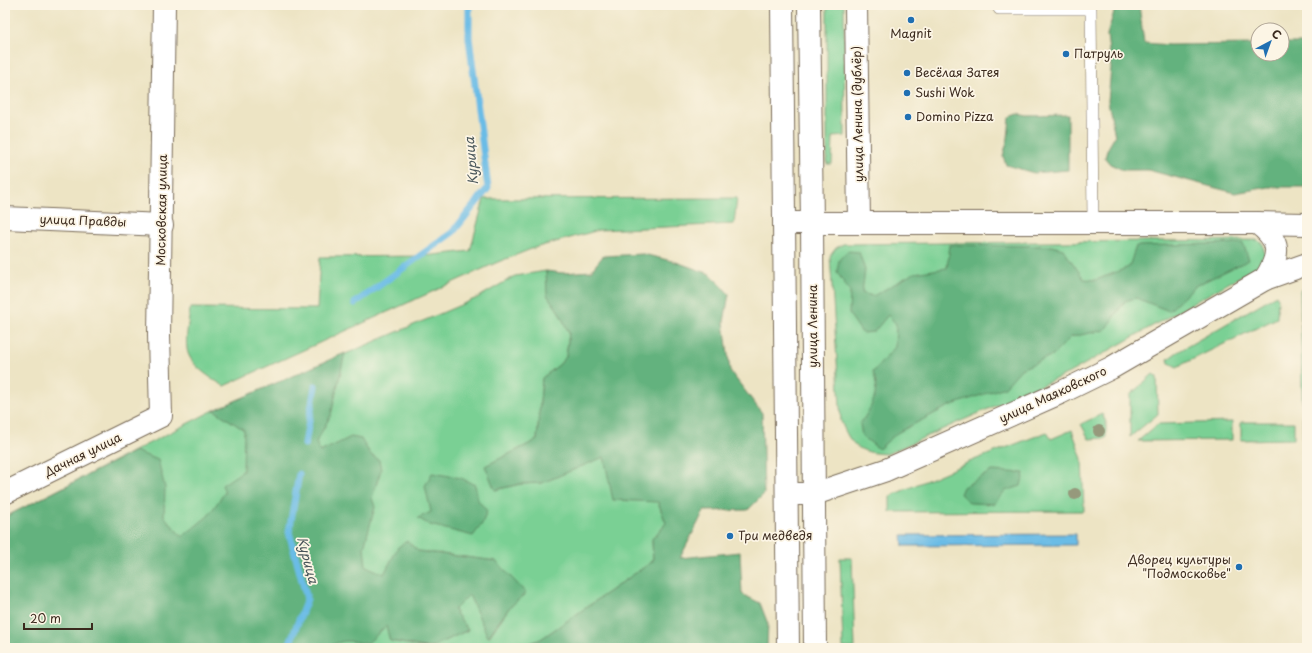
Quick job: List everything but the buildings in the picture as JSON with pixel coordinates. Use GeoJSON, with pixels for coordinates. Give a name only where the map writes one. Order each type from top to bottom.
{"type":"FeatureCollection","features":[{"type":"Feature","properties":{"kind":"street","name":"Московская улица"},"geometry":{"type":"LineString","coordinates":[[161,416],[159,335],[162,224],[164,5]]}},
{"type":"Feature","properties":{"kind":"street"},"geometry":{"type":"LineString","coordinates":[[782,5],[788,494],[788,648]]}},
{"type":"Feature","properties":{"kind":"street","name":"улица Ленина"},"geometry":{"type":"LineString","coordinates":[[809,5],[815,648]]}},
{"type":"Feature","properties":{"kind":"street","name":"улица Ленина (дублёр)"},"geometry":{"type":"LineString","coordinates":[[856,5],[859,223]]}},
{"type":"Feature","properties":{"kind":"street","name":"улица Правды"},"geometry":{"type":"LineString","coordinates":[[5,218],[162,224]]}},
{"type":"Feature","properties":{"kind":"street"},"geometry":{"type":"LineString","coordinates":[[785,223],[1307,224]]}},
{"type":"Feature","properties":{"kind":"street"},"geometry":{"type":"LineString","coordinates":[[1257,223],[1268,231],[1275,242],[1277,253],[1275,264],[1266,279]]}},
{"type":"Feature","properties":{"kind":"street","name":"улица Маяковского"},"geometry":{"type":"LineString","coordinates":[[788,494],[814,494],[886,470],[1060,393],[1111,368],[1266,279],[1307,264]]}},
{"type":"Feature","properties":{"kind":"street","name":"Дачная улица"},"geometry":{"type":"LineString","coordinates":[[5,494],[161,416]]}},
{"type":"Feature","properties":{"kind":"lane"},"geometry":{"type":"LineString","coordinates":[[997,5],[999,9],[1091,9],[1093,223]]}},
{"type":"Feature","properties":{"kind":"green space"},"geometry":{"type":"Polygon","coordinates":[[[827,5],[844,5],[845,136],[833,137],[832,164],[827,164],[827,5]]]}},
{"type":"Feature","properties":{"kind":"green space"},"geometry":{"type":"Polygon","coordinates":[[[1116,5],[1139,5],[1144,43],[1169,45],[1250,44],[1250,62],[1290,62],[1290,43],[1307,43],[1307,187],[1269,187],[1235,193],[1148,170],[1123,170],[1110,164],[1105,158],[1107,150],[1115,136],[1108,101],[1111,68],[1107,35],[1116,5]]]}},
{"type":"Feature","properties":{"kind":"green space"},"geometry":{"type":"Polygon","coordinates":[[[1018,114],[1027,116],[1068,115],[1068,170],[1034,173],[1006,165],[1003,156],[1008,138],[1010,117],[1018,114]]]}},
{"type":"Feature","properties":{"kind":"green space"},"geometry":{"type":"Polygon","coordinates":[[[737,198],[734,224],[599,230],[534,248],[498,262],[224,386],[196,366],[187,349],[190,308],[317,309],[320,257],[424,256],[470,251],[484,199],[737,198]]]}},
{"type":"Feature","properties":{"kind":"green space"},"geometry":{"type":"Polygon","coordinates":[[[1257,240],[1263,244],[1265,257],[1257,267],[1069,373],[887,454],[863,450],[853,443],[845,430],[841,421],[830,256],[836,248],[843,244],[1257,240]]]}},
{"type":"Feature","properties":{"kind":"green space"},"geometry":{"type":"Polygon","coordinates":[[[1243,243],[1249,260],[1195,286],[1169,311],[1136,298],[1125,301],[1105,330],[1071,337],[1053,355],[1021,369],[1005,387],[949,406],[897,433],[879,449],[862,436],[860,424],[874,400],[876,386],[873,372],[895,347],[896,324],[888,315],[874,332],[862,333],[849,314],[850,292],[837,272],[839,260],[847,251],[859,252],[865,270],[862,293],[873,296],[914,273],[947,268],[950,245],[1052,246],[1063,249],[1084,279],[1096,280],[1129,267],[1136,246],[1243,243]]]}},
{"type":"Feature","properties":{"kind":"green space"},"geometry":{"type":"Polygon","coordinates":[[[643,254],[676,262],[710,274],[729,294],[724,322],[730,371],[762,413],[764,494],[748,510],[704,511],[680,558],[740,552],[742,594],[760,603],[768,624],[767,648],[517,648],[541,639],[653,561],[652,539],[666,523],[658,502],[613,500],[604,457],[542,483],[520,484],[495,490],[485,466],[537,440],[542,378],[559,365],[566,357],[569,333],[559,312],[547,295],[546,271],[563,273],[591,271],[603,256],[643,254]]]}},
{"type":"Feature","properties":{"kind":"green space"},"geometry":{"type":"Polygon","coordinates":[[[546,271],[548,295],[559,312],[569,333],[566,357],[559,365],[542,378],[537,440],[486,466],[495,490],[520,484],[542,483],[604,456],[658,502],[666,523],[652,539],[653,561],[541,639],[517,648],[430,648],[468,630],[453,610],[469,594],[489,637],[509,608],[496,561],[418,551],[387,626],[390,641],[427,648],[5,648],[5,517],[214,410],[477,298],[515,276],[546,271]]]}},
{"type":"Feature","properties":{"kind":"green space"},"geometry":{"type":"Polygon","coordinates":[[[1307,288],[1307,439],[1303,439],[1300,290],[1307,288]]]}},
{"type":"Feature","properties":{"kind":"green space"},"geometry":{"type":"Polygon","coordinates":[[[1276,295],[1278,298],[1277,318],[1177,367],[1169,363],[1168,359],[1176,353],[1276,295]]]}},
{"type":"Feature","properties":{"kind":"green space"},"geometry":{"type":"Polygon","coordinates":[[[345,353],[331,415],[316,442],[320,452],[351,437],[361,439],[371,455],[379,460],[381,470],[372,498],[375,507],[364,547],[366,566],[384,574],[398,547],[407,541],[418,551],[496,561],[526,593],[509,608],[488,637],[469,595],[454,610],[468,630],[430,648],[390,641],[386,626],[367,644],[347,641],[338,643],[328,648],[5,648],[5,517],[135,451],[158,460],[165,488],[164,516],[182,537],[208,516],[225,492],[222,485],[243,471],[244,430],[214,410],[345,353]]]}},
{"type":"Feature","properties":{"kind":"green space"},"geometry":{"type":"Polygon","coordinates":[[[1153,374],[1157,377],[1158,414],[1130,437],[1130,395],[1153,374]]]}},
{"type":"Feature","properties":{"kind":"green space"},"geometry":{"type":"Polygon","coordinates":[[[1102,414],[1106,422],[1106,438],[1089,439],[1081,424],[1102,414]]]}},
{"type":"Feature","properties":{"kind":"green space"},"geometry":{"type":"Polygon","coordinates":[[[1232,422],[1232,440],[1138,441],[1158,424],[1232,422]]]}},
{"type":"Feature","properties":{"kind":"green space"},"geometry":{"type":"Polygon","coordinates":[[[1241,422],[1294,422],[1294,439],[1241,440],[1241,422]]]}},
{"type":"Feature","properties":{"kind":"green space"},"geometry":{"type":"Polygon","coordinates":[[[1072,430],[1082,459],[1084,511],[890,512],[890,496],[974,460],[1047,432],[1051,439],[1072,430]]]}},
{"type":"Feature","properties":{"kind":"green space"},"geometry":{"type":"Polygon","coordinates":[[[992,471],[1024,473],[1021,486],[1005,491],[994,504],[970,503],[960,494],[963,487],[992,471]]]}},
{"type":"Feature","properties":{"kind":"green space"},"geometry":{"type":"Polygon","coordinates":[[[432,473],[461,478],[475,485],[478,500],[487,511],[482,524],[473,536],[430,525],[418,518],[431,512],[425,486],[432,473]]]}},
{"type":"Feature","properties":{"kind":"green space"},"geometry":{"type":"Polygon","coordinates":[[[840,558],[852,558],[855,648],[843,648],[840,558]]]}},
{"type":"Feature","properties":{"kind":"water"},"geometry":{"type":"Polygon","coordinates":[[[1076,534],[1076,545],[903,546],[902,535],[1076,534]]]}},
{"type":"Feature","properties":{"kind":"waterway","name":"Курица"},"geometry":{"type":"LineString","coordinates":[[355,303],[453,232],[488,188],[469,38],[469,5]]}},
{"type":"Feature","properties":{"kind":"waterway","name":"Курица"},"geometry":{"type":"LineString","coordinates":[[305,444],[315,386]]}},
{"type":"Feature","properties":{"kind":"waterway","name":"Курица"},"geometry":{"type":"LineString","coordinates":[[288,648],[307,599],[289,532],[299,474]]}},
{"type":"Feature","properties":{"kind":"place","name":"Magnit"},"geometry":{"type":"Point","coordinates":[911,20]}},
{"type":"Feature","properties":{"kind":"place","name":"Патруль"},"geometry":{"type":"Point","coordinates":[1066,54]}},
{"type":"Feature","properties":{"kind":"place","name":"Весёлая Затея"},"geometry":{"type":"Point","coordinates":[907,73]}},
{"type":"Feature","properties":{"kind":"place","name":"Sushi Wok"},"geometry":{"type":"Point","coordinates":[907,93]}},
{"type":"Feature","properties":{"kind":"place","name":"Domino Pizza"},"geometry":{"type":"Point","coordinates":[908,117]}},
{"type":"Feature","properties":{"kind":"place","name":"Три медведя"},"geometry":{"type":"Point","coordinates":[730,536]}},
{"type":"Feature","properties":{"kind":"place","name":"Дворец культуры \"Подмосковье\""},"geometry":{"type":"Point","coordinates":[1239,567]}}]}
